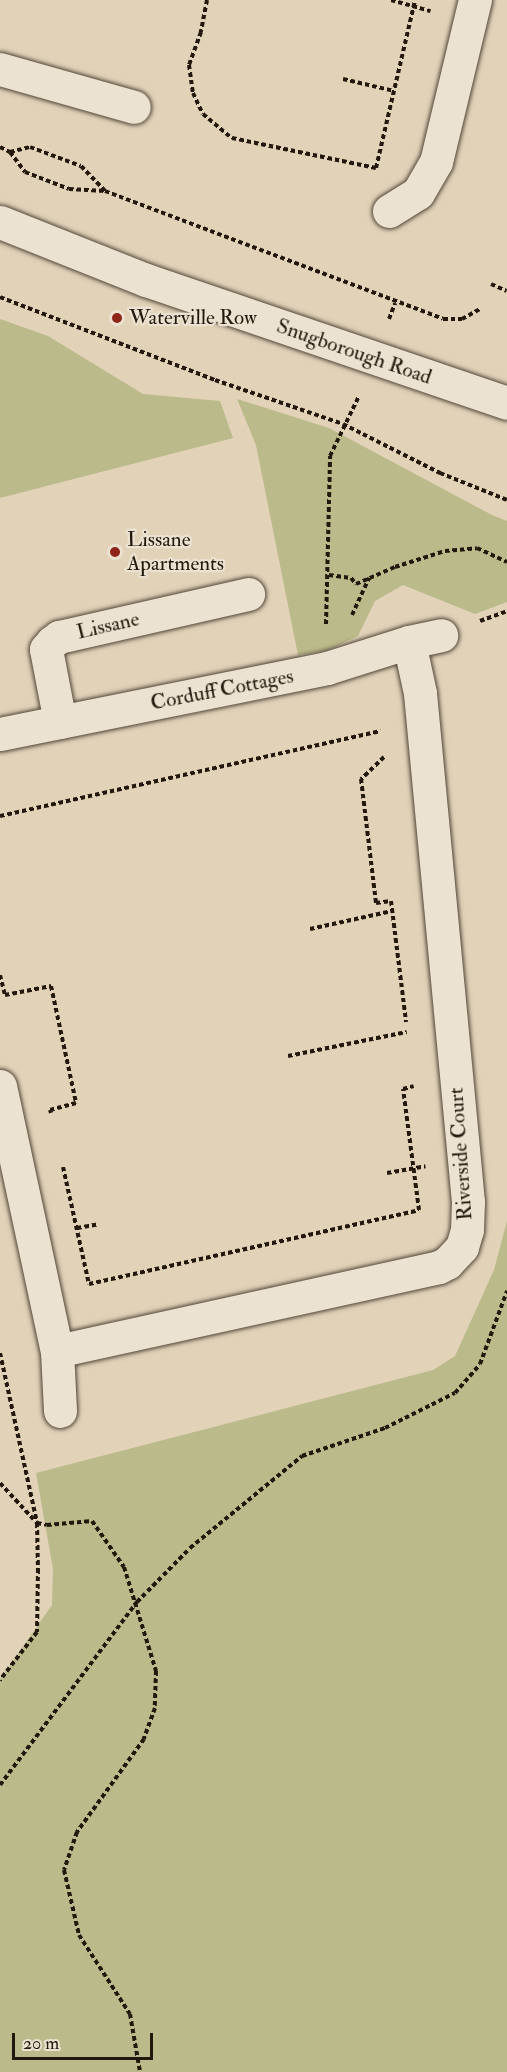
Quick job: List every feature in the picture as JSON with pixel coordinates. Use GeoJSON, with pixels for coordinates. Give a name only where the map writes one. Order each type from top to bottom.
{"type":"FeatureCollection","features":[{"type":"Feature","properties":{"kind":"street"},"geometry":{"type":"LineString","coordinates":[[388,211],[418,193],[436,162],[476,0]]}},
{"type":"Feature","properties":{"kind":"street"},"geometry":{"type":"LineString","coordinates":[[0,69],[134,107]]}},
{"type":"Feature","properties":{"kind":"street","name":"Snugborough Road"},"geometry":{"type":"LineString","coordinates":[[0,222],[146,280],[507,403]]}},
{"type":"Feature","properties":{"kind":"street","name":"Lissane"},"geometry":{"type":"LineString","coordinates":[[60,722],[45,649],[59,637],[248,594]]}},
{"type":"Feature","properties":{"kind":"street","name":"Corduff Cottages"},"geometry":{"type":"LineString","coordinates":[[0,734],[60,722],[326,657],[441,635]]}},
{"type":"Feature","properties":{"kind":"street","name":"Riverside Court"},"geometry":{"type":"LineString","coordinates":[[57,1351],[439,1267],[447,1263],[462,1247],[467,1230],[468,1202],[423,721],[420,693],[409,642]]}},
{"type":"Feature","properties":{"kind":"street"},"geometry":{"type":"LineString","coordinates":[[0,1086],[57,1351],[60,1411]]}},
{"type":"Feature","properties":{"kind":"path"},"geometry":{"type":"LineString","coordinates":[[207,0],[201,32],[189,64],[193,93],[203,114],[232,138],[376,168],[415,0]]}},
{"type":"Feature","properties":{"kind":"path"},"geometry":{"type":"LineString","coordinates":[[343,79],[394,91]]}},
{"type":"Feature","properties":{"kind":"path"},"geometry":{"type":"LineString","coordinates":[[0,147],[10,152],[25,172],[69,189],[105,191],[394,303],[443,319],[462,319],[480,309]]}},
{"type":"Feature","properties":{"kind":"path"},"geometry":{"type":"LineString","coordinates":[[10,152],[30,147],[81,166],[105,191]]}},
{"type":"Feature","properties":{"kind":"path"},"geometry":{"type":"LineString","coordinates":[[491,284],[507,291]]}},
{"type":"Feature","properties":{"kind":"path"},"geometry":{"type":"LineString","coordinates":[[0,297],[215,380],[343,424],[440,473],[507,500]]}},
{"type":"Feature","properties":{"kind":"path"},"geometry":{"type":"LineString","coordinates":[[388,320],[394,303]]}},
{"type":"Feature","properties":{"kind":"path"},"geometry":{"type":"LineString","coordinates":[[326,657],[330,456],[343,424],[353,411]]}},
{"type":"Feature","properties":{"kind":"path"},"geometry":{"type":"LineString","coordinates":[[328,575],[351,578],[356,584],[445,551],[477,548],[507,562]]}},
{"type":"Feature","properties":{"kind":"path"},"geometry":{"type":"LineString","coordinates":[[326,657],[357,609],[369,578]]}},
{"type":"Feature","properties":{"kind":"path"},"geometry":{"type":"LineString","coordinates":[[0,816],[423,721]]}},
{"type":"Feature","properties":{"kind":"path"},"geometry":{"type":"LineString","coordinates":[[388,729],[390,752],[361,779],[376,903],[391,901],[409,1043]]}},
{"type":"Feature","properties":{"kind":"path"},"geometry":{"type":"LineString","coordinates":[[310,929],[392,911]]}},
{"type":"Feature","properties":{"kind":"path"},"geometry":{"type":"LineString","coordinates":[[0,975],[5,995],[51,986],[76,1103],[50,1110],[53,1120]]}},
{"type":"Feature","properties":{"kind":"path"},"geometry":{"type":"LineString","coordinates":[[288,1056],[407,1032]]}},
{"type":"Feature","properties":{"kind":"path"},"geometry":{"type":"LineString","coordinates":[[62,1164],[89,1284],[134,1272],[418,1210],[403,1089],[414,1088],[413,1076]]}},
{"type":"Feature","properties":{"kind":"path"},"geometry":{"type":"LineString","coordinates":[[77,1228],[99,1224]]}},
{"type":"Feature","properties":{"kind":"path"},"geometry":{"type":"LineString","coordinates":[[0,1785],[137,1602],[190,1548],[302,1456],[385,1428],[455,1393],[480,1364],[507,1291]]}},
{"type":"Feature","properties":{"kind":"path"},"geometry":{"type":"LineString","coordinates":[[0,1353],[37,1523],[37,1632],[0,1680]]}},
{"type":"Feature","properties":{"kind":"path"},"geometry":{"type":"LineString","coordinates":[[0,1482],[37,1523],[46,1525],[92,1521],[124,1567],[137,1602],[156,1671],[155,1708],[144,1739],[77,1832],[64,1870],[79,1935],[130,2014],[140,2072]]}},
{"type":"Feature","properties":{"kind":"green space"},"geometry":{"type":"Polygon","coordinates":[[[0,319],[48,336],[143,394],[220,401],[233,438],[0,498],[0,319]]]}},
{"type":"Feature","properties":{"kind":"green space"},"geometry":{"type":"Polygon","coordinates":[[[237,399],[329,428],[507,521],[507,602],[475,614],[403,585],[375,601],[358,636],[328,650],[298,655],[256,445],[237,399]]]}},
{"type":"Feature","properties":{"kind":"green space"},"geometry":{"type":"Polygon","coordinates":[[[507,1221],[507,2072],[0,2072],[0,1679],[52,1605],[53,1569],[36,1473],[433,1370],[455,1356],[494,1270],[507,1221]]]}},
{"type":"Feature","properties":{"kind":"place","name":"Waterville Row"},"geometry":{"type":"Point","coordinates":[117,318]}},
{"type":"Feature","properties":{"kind":"place","name":"Lissane Apartments"},"geometry":{"type":"Point","coordinates":[115,552]}}]}
